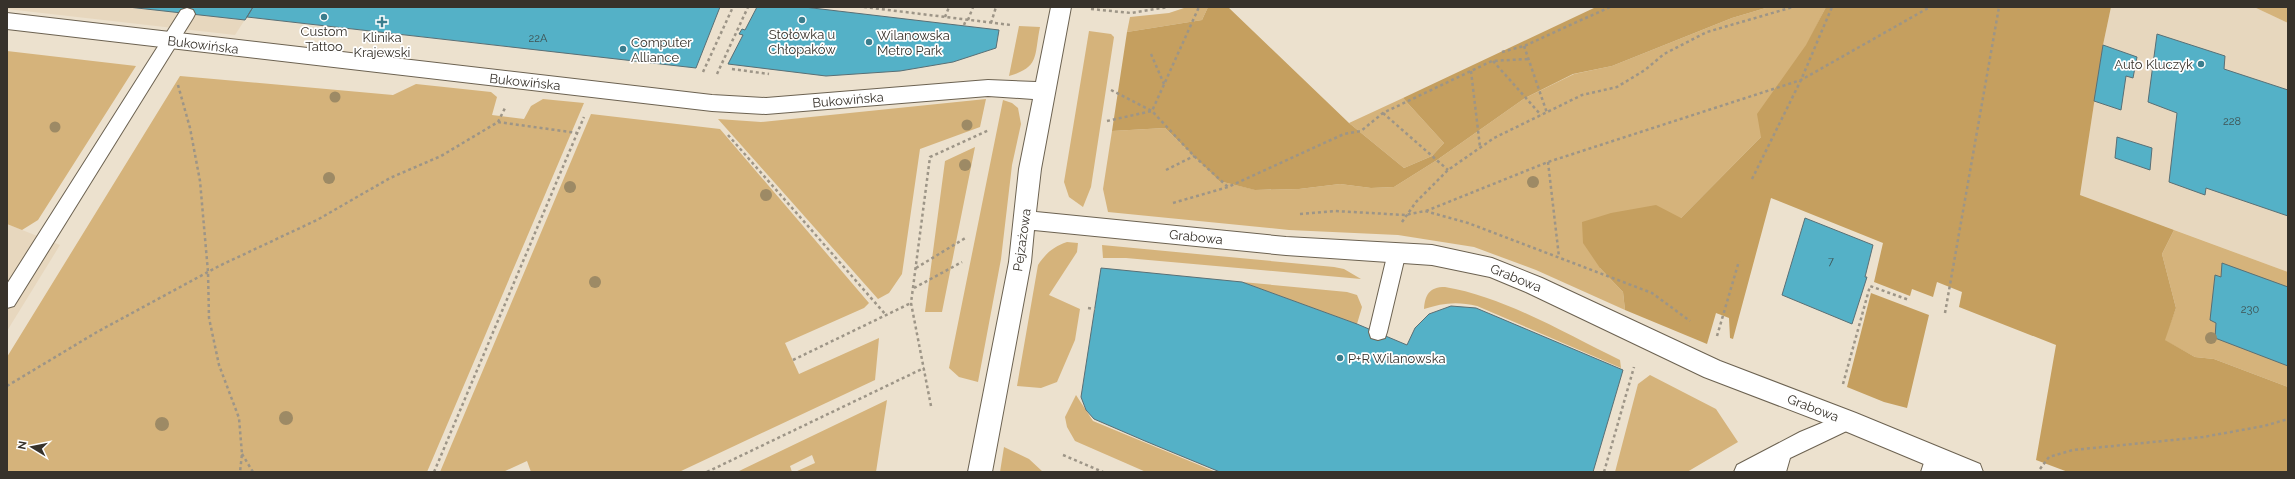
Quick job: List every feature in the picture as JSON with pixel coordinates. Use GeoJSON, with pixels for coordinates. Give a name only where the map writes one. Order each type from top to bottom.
{"type":"FeatureCollection","features":[{"type":"Feature","properties":{"kind":"street","name":"Pejzażowa"},"geometry":{"type":"LineString","coordinates":[[980,472],[1020,262],[1026,220],[1030,169],[1061,7]]}},
{"type":"Feature","properties":{"kind":"street","name":"Bukowińska"},"geometry":{"type":"LineString","coordinates":[[7,21],[712,103],[774,105],[988,88],[1045,91]]}},
{"type":"Feature","properties":{"kind":"street","name":"Grabowa"},"geometry":{"type":"LineString","coordinates":[[1026,220],[1292,246],[1397,252],[1452,258],[1492,268],[1534,285],[1712,369],[1848,421],[1933,465],[1971,472]]}},
{"type":"Feature","properties":{"kind":"lane"},"geometry":{"type":"LineString","coordinates":[[7,300],[169,41],[188,14]]}},
{"type":"Feature","properties":{"kind":"lane"},"geometry":{"type":"LineString","coordinates":[[1378,332],[1397,252]]}},
{"type":"Feature","properties":{"kind":"lane"},"geometry":{"type":"LineString","coordinates":[[1744,472],[1782,452],[1848,421]]}},
{"type":"Feature","properties":{"kind":"lane"},"geometry":{"type":"LineString","coordinates":[[1770,472],[1782,452]]}},
{"type":"Feature","properties":{"kind":"lane"},"geometry":{"type":"LineString","coordinates":[[1776,472],[1782,452]]}},
{"type":"Feature","properties":{"kind":"path"},"geometry":{"type":"LineString","coordinates":[[700,78],[733,7]]}},
{"type":"Feature","properties":{"kind":"path"},"geometry":{"type":"LineString","coordinates":[[722,61],[748,7]]}},
{"type":"Feature","properties":{"kind":"path"},"geometry":{"type":"LineString","coordinates":[[864,7],[1011,25]]}},
{"type":"Feature","properties":{"kind":"path"},"geometry":{"type":"LineString","coordinates":[[945,17],[949,7]]}},
{"type":"Feature","properties":{"kind":"path"},"geometry":{"type":"LineString","coordinates":[[964,26],[973,7]]}},
{"type":"Feature","properties":{"kind":"path"},"geometry":{"type":"LineString","coordinates":[[991,23],[996,7]]}},
{"type":"Feature","properties":{"kind":"path"},"geometry":{"type":"LineString","coordinates":[[1094,9],[1131,13],[1168,7]]}},
{"type":"Feature","properties":{"kind":"path"},"geometry":{"type":"LineString","coordinates":[[1152,111],[1199,7]]}},
{"type":"Feature","properties":{"kind":"path"},"geometry":{"type":"LineString","coordinates":[[1502,52],[1524,46],[1610,7]]}},
{"type":"Feature","properties":{"kind":"path"},"geometry":{"type":"LineString","coordinates":[[1400,228],[1405,215],[1448,170],[1494,138],[1582,95],[1617,87],[1645,70],[1664,54],[1707,32],[1793,7]]}},
{"type":"Feature","properties":{"kind":"path"},"geometry":{"type":"LineString","coordinates":[[1752,179],[1801,80],[1832,7]]}},
{"type":"Feature","properties":{"kind":"path"},"geometry":{"type":"LineString","coordinates":[[1425,211],[1548,162],[1801,80],[1930,7]]}},
{"type":"Feature","properties":{"kind":"path"},"geometry":{"type":"LineString","coordinates":[[1945,313],[1999,7]]}},
{"type":"Feature","properties":{"kind":"path"},"geometry":{"type":"LineString","coordinates":[[1524,46],[1546,113]]}},
{"type":"Feature","properties":{"kind":"path"},"geometry":{"type":"LineString","coordinates":[[1151,54],[1164,85]]}},
{"type":"Feature","properties":{"kind":"path"},"geometry":{"type":"LineString","coordinates":[[1166,205],[1228,187],[1344,134],[1361,131],[1383,113],[1492,61],[1528,59]]}},
{"type":"Feature","properties":{"kind":"path"},"geometry":{"type":"LineString","coordinates":[[1492,61],[1541,115]]}},
{"type":"Feature","properties":{"kind":"path"},"geometry":{"type":"LineString","coordinates":[[732,69],[775,75]]}},
{"type":"Feature","properties":{"kind":"path"},"geometry":{"type":"LineString","coordinates":[[1471,71],[1480,148]]}},
{"type":"Feature","properties":{"kind":"path"},"geometry":{"type":"LineString","coordinates":[[177,81],[190,128],[200,181],[208,272],[209,318],[219,365],[239,418],[242,454],[240,472]]}},
{"type":"Feature","properties":{"kind":"path"},"geometry":{"type":"LineString","coordinates":[[1112,90],[1152,111],[1194,156],[1228,187]]}},
{"type":"Feature","properties":{"kind":"path"},"geometry":{"type":"LineString","coordinates":[[1107,121],[1152,111]]}},
{"type":"Feature","properties":{"kind":"path"},"geometry":{"type":"LineString","coordinates":[[1383,113],[1448,170]]}},
{"type":"Feature","properties":{"kind":"path"},"geometry":{"type":"LineString","coordinates":[[434,472],[586,114]]}},
{"type":"Feature","properties":{"kind":"path"},"geometry":{"type":"LineString","coordinates":[[7,386],[97,332],[208,272],[317,220],[390,178],[441,156],[498,122],[501,116]]}},
{"type":"Feature","properties":{"kind":"path"},"geometry":{"type":"LineString","coordinates":[[498,122],[577,133]]}},
{"type":"Feature","properties":{"kind":"path"},"geometry":{"type":"LineString","coordinates":[[931,406],[911,303],[930,157],[989,130]]}},
{"type":"Feature","properties":{"kind":"path"},"geometry":{"type":"LineString","coordinates":[[725,131],[886,315]]}},
{"type":"Feature","properties":{"kind":"path"},"geometry":{"type":"LineString","coordinates":[[1166,170],[1194,156]]}},
{"type":"Feature","properties":{"kind":"path"},"geometry":{"type":"LineString","coordinates":[[1548,162],[1559,257]]}},
{"type":"Feature","properties":{"kind":"path"},"geometry":{"type":"LineString","coordinates":[[915,268],[967,237]]}},
{"type":"Feature","properties":{"kind":"path"},"geometry":{"type":"LineString","coordinates":[[1716,338],[1738,261]]}},
{"type":"Feature","properties":{"kind":"path"},"geometry":{"type":"LineString","coordinates":[[913,288],[962,262]]}},
{"type":"Feature","properties":{"kind":"path"},"geometry":{"type":"LineString","coordinates":[[1843,385],[1870,286],[1909,300]]}},
{"type":"Feature","properties":{"kind":"path"},"geometry":{"type":"LineString","coordinates":[[793,360],[911,303]]}},
{"type":"Feature","properties":{"kind":"path"},"geometry":{"type":"LineString","coordinates":[[1088,308],[1095,309]]}},
{"type":"Feature","properties":{"kind":"path"},"geometry":{"type":"LineString","coordinates":[[1604,472],[1636,361]]}},
{"type":"Feature","properties":{"kind":"path"},"geometry":{"type":"LineString","coordinates":[[708,472],[924,368]]}},
{"type":"Feature","properties":{"kind":"path"},"geometry":{"type":"LineString","coordinates":[[2040,469],[2049,457],[2073,450],[2147,441],[2203,437],[2264,426],[2288,418]]}},
{"type":"Feature","properties":{"kind":"path"},"geometry":{"type":"LineString","coordinates":[[242,454],[253,472]]}},
{"type":"Feature","properties":{"kind":"path"},"geometry":{"type":"LineString","coordinates":[[1063,455],[1103,472]]}},
{"type":"Feature","properties":{"kind":"shaded area"},"geometry":{"type":"Polygon","coordinates":[[[7,7],[253,7],[235,35],[7,9],[7,7]]]}},
{"type":"Feature","properties":{"kind":"shaded area"},"geometry":{"type":"Polygon","coordinates":[[[1187,7],[1208,7],[1202,20],[1127,32],[1130,17],[1169,13],[1187,7]]]}},
{"type":"Feature","properties":{"kind":"shaded area"},"geometry":{"type":"Polygon","coordinates":[[[1208,7],[1228,7],[1349,123],[1404,168],[1432,156],[1444,143],[1403,98],[1596,7],[1769,7],[1732,18],[1612,66],[1573,74],[1525,98],[1437,160],[1394,187],[1371,188],[1340,184],[1299,189],[1255,190],[1219,181],[1165,128],[1112,131],[1127,32],[1202,20],[1208,7]]]}},
{"type":"Feature","properties":{"kind":"shaded area"},"geometry":{"type":"Polygon","coordinates":[[[1769,7],[1826,7],[1761,137],[1681,218],[1600,268],[1623,292],[1625,310],[1536,270],[1474,247],[1398,235],[1289,230],[1108,212],[1103,189],[1112,131],[1165,128],[1219,181],[1256,190],[1299,189],[1340,184],[1371,188],[1394,187],[1437,160],[1525,98],[1574,74],[1612,66],[1732,18],[1769,7]]]}},
{"type":"Feature","properties":{"kind":"shaded area"},"geometry":{"type":"Polygon","coordinates":[[[1826,7],[2111,7],[2103,45],[2080,195],[2174,230],[2162,254],[2176,308],[2165,340],[2195,357],[2214,359],[2288,387],[2288,472],[2068,472],[2036,460],[2056,345],[1959,307],[1962,292],[1937,282],[1933,297],[1912,289],[1910,296],[1874,282],[1883,243],[1771,198],[1733,339],[1730,338],[1729,318],[1716,313],[1707,344],[1625,310],[1623,292],[1600,268],[1583,243],[1582,222],[1611,213],[1656,205],[1681,218],[1761,137],[1757,114],[1806,45],[1826,7]]]}},
{"type":"Feature","properties":{"kind":"shaded area"},"geometry":{"type":"Polygon","coordinates":[[[2111,7],[2254,7],[2288,23],[2288,272],[2080,195],[2103,45],[2111,7]]]}},
{"type":"Feature","properties":{"kind":"shaded area"},"geometry":{"type":"Polygon","coordinates":[[[2254,7],[2288,7],[2288,23],[2254,7]]]}},
{"type":"Feature","properties":{"kind":"shaded area"},"geometry":{"type":"Polygon","coordinates":[[[1019,26],[1040,27],[1036,53],[1031,64],[1026,69],[1009,76],[1019,26]]]}},
{"type":"Feature","properties":{"kind":"shaded area"},"geometry":{"type":"Polygon","coordinates":[[[1089,31],[1111,34],[1114,37],[1091,187],[1083,207],[1069,197],[1064,182],[1089,31]]]}},
{"type":"Feature","properties":{"kind":"shaded area"},"geometry":{"type":"Polygon","coordinates":[[[7,51],[136,66],[38,220],[22,230],[7,224],[7,51]]]}},
{"type":"Feature","properties":{"kind":"shaded area"},"geometry":{"type":"Polygon","coordinates":[[[180,76],[393,95],[416,84],[491,92],[497,97],[492,115],[524,119],[531,106],[543,99],[584,103],[427,472],[7,472],[7,357],[180,76]]]}},
{"type":"Feature","properties":{"kind":"shaded area"},"geometry":{"type":"Polygon","coordinates":[[[1403,98],[1444,143],[1432,156],[1404,168],[1349,123],[1403,98]]]}},
{"type":"Feature","properties":{"kind":"shaded area"},"geometry":{"type":"Polygon","coordinates":[[[986,99],[980,127],[920,149],[902,274],[889,293],[878,299],[718,119],[761,122],[986,99]]]}},
{"type":"Feature","properties":{"kind":"shaded area"},"geometry":{"type":"Polygon","coordinates":[[[1003,100],[1012,103],[1018,108],[1021,124],[1012,165],[1001,259],[978,382],[959,377],[949,368],[1003,100]]]}},
{"type":"Feature","properties":{"kind":"shaded area"},"geometry":{"type":"Polygon","coordinates":[[[591,114],[720,129],[869,303],[864,308],[785,343],[799,374],[879,338],[875,380],[679,472],[531,472],[527,461],[503,472],[440,472],[591,114]]]}},
{"type":"Feature","properties":{"kind":"shaded area"},"geometry":{"type":"Polygon","coordinates":[[[975,147],[942,312],[925,312],[945,161],[975,147]]]}},
{"type":"Feature","properties":{"kind":"shaded area"},"geometry":{"type":"Polygon","coordinates":[[[7,224],[60,245],[7,331],[7,224]]]}},
{"type":"Feature","properties":{"kind":"shaded area"},"geometry":{"type":"Polygon","coordinates":[[[2174,230],[2288,272],[2288,387],[2214,359],[2195,357],[2164,340],[2176,308],[2162,254],[2174,230]]]}},
{"type":"Feature","properties":{"kind":"shaded area"},"geometry":{"type":"Polygon","coordinates":[[[1067,242],[1078,243],[1077,252],[1049,295],[1080,309],[1075,340],[1057,382],[1041,388],[1017,386],[1038,265],[1050,251],[1067,242]]]}},
{"type":"Feature","properties":{"kind":"shaded area"},"geometry":{"type":"Polygon","coordinates":[[[1102,245],[1334,267],[1344,269],[1361,279],[1126,258],[1103,258],[1102,245]]]}},
{"type":"Feature","properties":{"kind":"shaded area"},"geometry":{"type":"Polygon","coordinates":[[[1242,282],[1347,292],[1357,295],[1362,307],[1357,324],[1242,282]]]}},
{"type":"Feature","properties":{"kind":"shaded area"},"geometry":{"type":"Polygon","coordinates":[[[1445,287],[1490,299],[1557,328],[1620,360],[1621,368],[1477,306],[1450,303],[1424,309],[1425,300],[1429,293],[1435,288],[1445,287]]]}},
{"type":"Feature","properties":{"kind":"shaded area"},"geometry":{"type":"Polygon","coordinates":[[[1871,293],[1929,315],[1907,408],[1884,402],[1847,387],[1871,293]]]}},
{"type":"Feature","properties":{"kind":"shaded area"},"geometry":{"type":"Polygon","coordinates":[[[1650,375],[1716,409],[1738,442],[1687,472],[1615,472],[1638,384],[1650,375]]]}},
{"type":"Feature","properties":{"kind":"shaded area"},"geometry":{"type":"Polygon","coordinates":[[[1076,395],[1093,421],[1216,472],[1146,472],[1075,441],[1067,427],[1065,417],[1076,395]]]}},
{"type":"Feature","properties":{"kind":"shaded area"},"geometry":{"type":"Polygon","coordinates":[[[887,400],[876,472],[795,472],[815,463],[812,455],[790,466],[792,472],[737,472],[887,400]]]}},
{"type":"Feature","properties":{"kind":"shaded area"},"geometry":{"type":"Polygon","coordinates":[[[1004,447],[1029,459],[1043,472],[1000,472],[1004,447]]]}},
{"type":"Feature","properties":{"kind":"building"},"geometry":{"type":"Polygon","coordinates":[[[128,7],[253,7],[245,20],[128,7]]]}},
{"type":"Feature","properties":{"kind":"building"},"geometry":{"type":"Polygon","coordinates":[[[253,7],[720,7],[696,68],[247,17],[253,7]]]}},
{"type":"Feature","properties":{"kind":"building","name":"Wilanowska Metro Park"},"geometry":{"type":"Polygon","coordinates":[[[757,7],[804,7],[999,30],[996,48],[953,62],[900,71],[826,76],[728,64],[743,35],[739,34],[742,29],[745,30],[757,7]]]}},
{"type":"Feature","properties":{"kind":"building"},"geometry":{"type":"Polygon","coordinates":[[[2157,34],[2225,56],[2224,69],[2288,90],[2288,216],[2206,188],[2205,195],[2169,182],[2177,113],[2148,102],[2157,34]]]}},
{"type":"Feature","properties":{"kind":"building"},"geometry":{"type":"Polygon","coordinates":[[[2103,45],[2137,57],[2133,78],[2126,76],[2121,110],[2094,101],[2103,45]]]}},
{"type":"Feature","properties":{"kind":"building"},"geometry":{"type":"Polygon","coordinates":[[[2117,137],[2152,148],[2150,170],[2115,158],[2117,137]]]}},
{"type":"Feature","properties":{"kind":"building"},"geometry":{"type":"Polygon","coordinates":[[[1805,218],[1873,245],[1865,277],[1867,277],[1852,324],[1782,295],[1805,218]]]}},
{"type":"Feature","properties":{"kind":"building"},"geometry":{"type":"Polygon","coordinates":[[[2222,263],[2288,287],[2288,366],[2215,338],[2216,323],[2210,320],[2215,275],[2221,277],[2222,263]]]}},
{"type":"Feature","properties":{"kind":"building","name":"P+R Wilanowska"},"geometry":{"type":"Polygon","coordinates":[[[1101,268],[1242,282],[1357,324],[1407,345],[1415,328],[1429,314],[1451,306],[1476,308],[1623,370],[1593,472],[1220,472],[1145,441],[1094,419],[1086,410],[1081,397],[1101,268]]]}},
{"type":"Feature","properties":{"kind":"place","name":"Custom Tattoo"},"geometry":{"type":"Point","coordinates":[324,17]}},
{"type":"Feature","properties":{"kind":"place","name":"Stołówka u Chłopaków"},"geometry":{"type":"Point","coordinates":[802,20]}},
{"type":"Feature","properties":{"kind":"place","name":"Klinika Krajewski"},"geometry":{"type":"Point","coordinates":[382,22]}},
{"type":"Feature","properties":{"kind":"place","name":"Wilanowska Metro Park"},"geometry":{"type":"Point","coordinates":[869,42]}},
{"type":"Feature","properties":{"kind":"place","name":"Computer Alliance"},"geometry":{"type":"Point","coordinates":[623,49]}},
{"type":"Feature","properties":{"kind":"place","name":"Auto Kluczyk"},"geometry":{"type":"Point","coordinates":[2201,64]}},
{"type":"Feature","properties":{"kind":"place","name":"P+R Wilanowska"},"geometry":{"type":"Point","coordinates":[1340,358]}}]}
